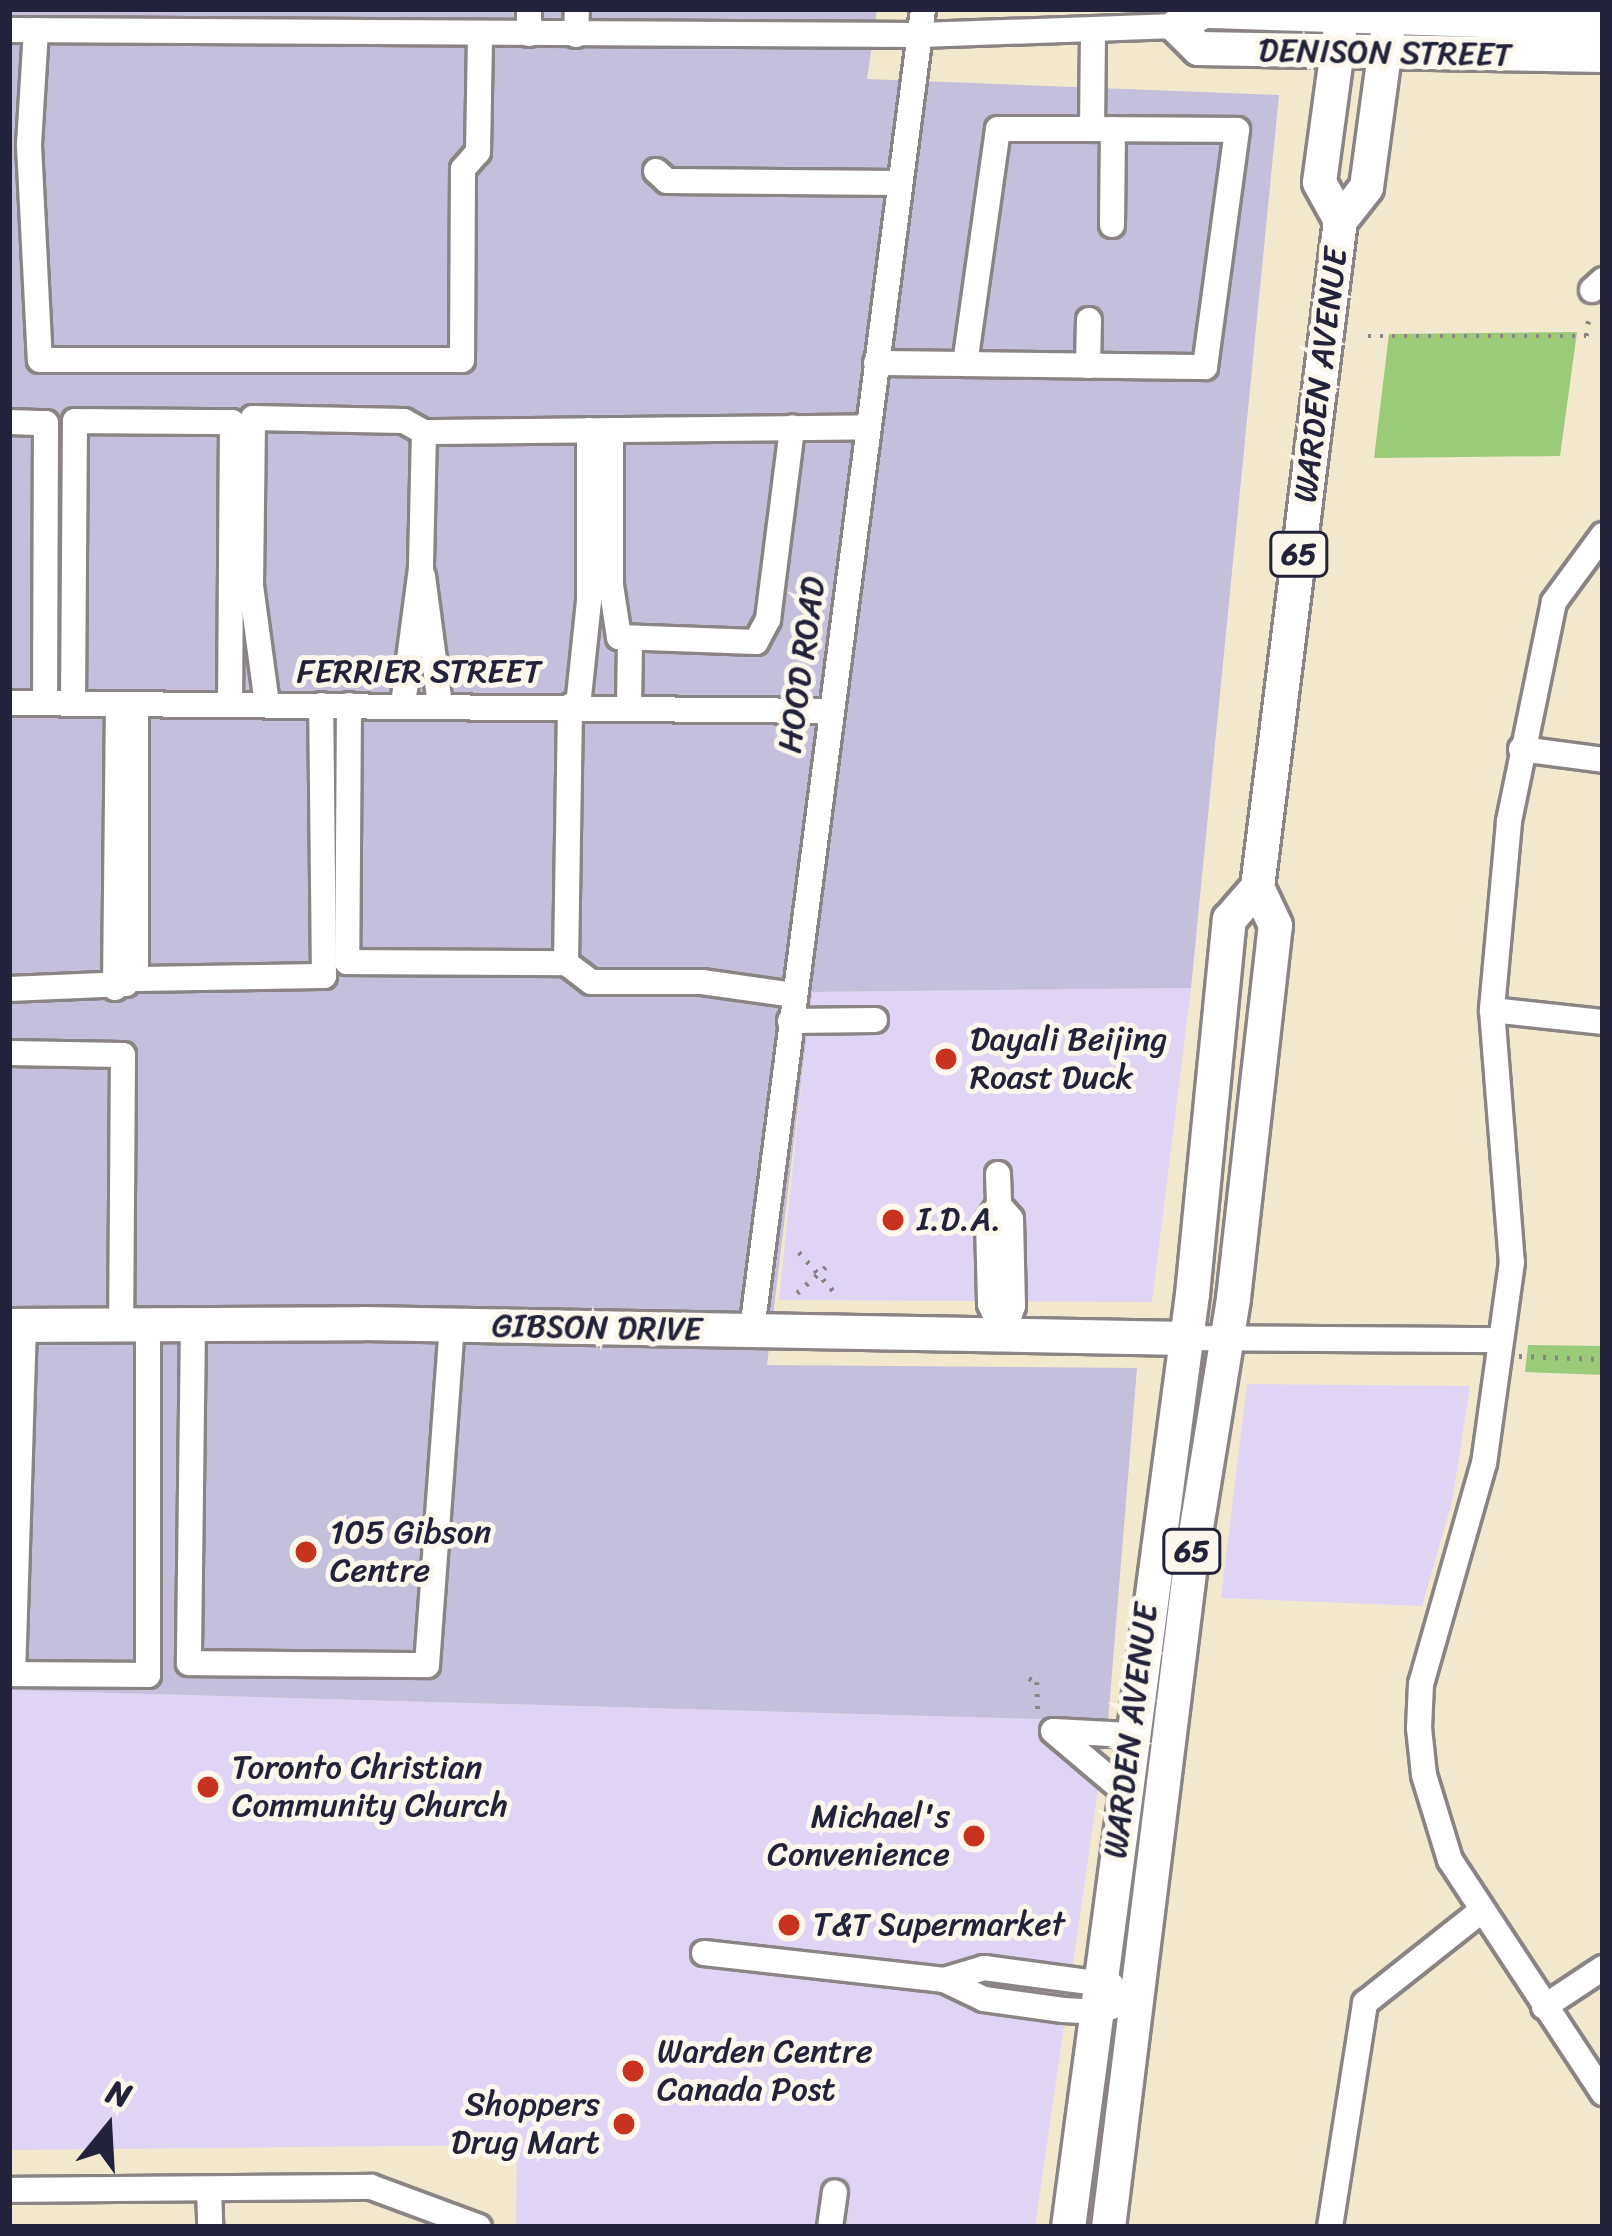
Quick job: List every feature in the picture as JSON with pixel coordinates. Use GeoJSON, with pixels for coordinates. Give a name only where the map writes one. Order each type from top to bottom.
{"type":"FeatureCollection","features":[{"type":"Feature","properties":{"kind":"main road","name":"DENISON STREET"},"geometry":{"type":"LineString","coordinates":[[1603,24],[1390,13],[1203,11],[1176,26],[1198,49],[1603,56]]}},
{"type":"Feature","properties":{"kind":"main road","name":"WARDEN AVENUE"},"geometry":{"type":"LineString","coordinates":[[1340,220],[1319,182],[1343,12]]}},
{"type":"Feature","properties":{"kind":"main road","name":"WARDEN AVENUE"},"geometry":{"type":"LineString","coordinates":[[1108,2227],[1276,925],[1257,887],[1340,220],[1366,188],[1390,13]]}},
{"type":"Feature","properties":{"kind":"main road","name":"WARDEN AVENUE"},"geometry":{"type":"LineString","coordinates":[[1068,2227],[1129,1735],[1186,1339],[1229,919],[1257,887]]}},
{"type":"Feature","properties":{"kind":"main road","name":"GIBSON DRIVE"},"geometry":{"type":"LineString","coordinates":[[16,1325],[452,1325],[1186,1339]]}},
{"type":"Feature","properties":{"kind":"main road"},"geometry":{"type":"LineString","coordinates":[[1129,1735],[1165,1761]]}},
{"type":"Feature","properties":{"kind":"street","name":"DENISON STREET"},"geometry":{"type":"LineString","coordinates":[[9,30],[371,21],[419,21],[479,34],[529,22],[1176,26]]}},
{"type":"Feature","properties":{"kind":"street","name":"HOOD ROAD"},"geometry":{"type":"LineString","coordinates":[[752,1330],[828,711],[921,22]]}},
{"type":"Feature","properties":{"kind":"street"},"geometry":{"type":"LineString","coordinates":[[1093,29],[1112,225]]}},
{"type":"Feature","properties":{"kind":"street"},"geometry":{"type":"LineString","coordinates":[[36,30],[29,146],[40,360],[462,360],[463,169],[478,152],[479,34]]}},
{"type":"Feature","properties":{"kind":"street"},"geometry":{"type":"LineString","coordinates":[[875,363],[1205,368],[1237,130],[998,129],[965,364]]}},
{"type":"Feature","properties":{"kind":"street"},"geometry":{"type":"LineString","coordinates":[[656,171],[667,181],[900,183]]}},
{"type":"Feature","properties":{"kind":"street"},"geometry":{"type":"LineString","coordinates":[[1088,366],[1089,320]]}},
{"type":"Feature","properties":{"kind":"street"},"geometry":{"type":"LineString","coordinates":[[230,704],[243,420]]}},
{"type":"Feature","properties":{"kind":"street"},"geometry":{"type":"LineString","coordinates":[[243,420],[251,585],[267,704]]}},
{"type":"Feature","properties":{"kind":"street"},"geometry":{"type":"LineString","coordinates":[[73,704],[75,421],[404,421],[424,432],[867,427]]}},
{"type":"Feature","properties":{"kind":"street"},"geometry":{"type":"LineString","coordinates":[[9,422],[46,423],[45,703]]}},
{"type":"Feature","properties":{"kind":"street"},"geometry":{"type":"LineString","coordinates":[[600,430],[616,633],[630,639],[762,639],[792,428]]}},
{"type":"Feature","properties":{"kind":"street"},"geometry":{"type":"LineString","coordinates":[[566,963],[574,706],[589,601],[600,430]]}},
{"type":"Feature","properties":{"kind":"street"},"geometry":{"type":"LineString","coordinates":[[404,705],[421,568],[424,432]]}},
{"type":"Feature","properties":{"kind":"street"},"geometry":{"type":"LineString","coordinates":[[1603,535],[1554,602],[1521,749],[1492,1010],[1513,1231],[1484,1463],[1421,1684],[1419,1728],[1434,1816],[1480,1912],[1603,2093]]}},
{"type":"Feature","properties":{"kind":"street"},"geometry":{"type":"LineString","coordinates":[[421,568],[440,705]]}},
{"type":"Feature","properties":{"kind":"street"},"geometry":{"type":"LineString","coordinates":[[629,706],[630,639]]}},
{"type":"Feature","properties":{"kind":"street","name":"FERRIER STREET"},"geometry":{"type":"LineString","coordinates":[[9,703],[828,711]]}},
{"type":"Feature","properties":{"kind":"street"},"geometry":{"type":"LineString","coordinates":[[125,983],[127,704]]}},
{"type":"Feature","properties":{"kind":"street"},"geometry":{"type":"LineString","coordinates":[[9,989],[324,976],[321,705]]}},
{"type":"Feature","properties":{"kind":"street"},"geometry":{"type":"LineString","coordinates":[[349,705],[347,962],[566,963],[591,982],[702,982],[792,1008],[874,1020]]}},
{"type":"Feature","properties":{"kind":"street"},"geometry":{"type":"LineString","coordinates":[[1521,749],[1603,760]]}},
{"type":"Feature","properties":{"kind":"street"},"geometry":{"type":"LineString","coordinates":[[1492,1010],[1603,1022]]}},
{"type":"Feature","properties":{"kind":"street"},"geometry":{"type":"LineString","coordinates":[[9,1053],[123,1054],[148,1675],[13,1674],[16,1325]]}},
{"type":"Feature","properties":{"kind":"street"},"geometry":{"type":"LineString","coordinates":[[998,1174],[999,1205],[1011,1219],[1012,1306],[1004,1334]]}},
{"type":"Feature","properties":{"kind":"street"},"geometry":{"type":"LineString","coordinates":[[193,1324],[189,1663],[403,1665],[427,1665],[429,1565],[445,1497],[452,1325]]}},
{"type":"Feature","properties":{"kind":"street"},"geometry":{"type":"LineString","coordinates":[[1186,1339],[1498,1348]]}},
{"type":"Feature","properties":{"kind":"street"},"geometry":{"type":"LineString","coordinates":[[1124,1791],[1053,1731],[1129,1735]]}},
{"type":"Feature","properties":{"kind":"street"},"geometry":{"type":"LineString","coordinates":[[1330,2227],[1365,2003],[1480,1912]]}},
{"type":"Feature","properties":{"kind":"street"},"geometry":{"type":"LineString","coordinates":[[704,1953],[944,1980],[985,1967],[1098,1995],[1138,1998]]}},
{"type":"Feature","properties":{"kind":"street"},"geometry":{"type":"LineString","coordinates":[[1544,2007],[1603,1967]]}},
{"type":"Feature","properties":{"kind":"street"},"geometry":{"type":"LineString","coordinates":[[9,2190],[371,2187],[479,2227]]}},
{"type":"Feature","properties":{"kind":"street"},"geometry":{"type":"LineString","coordinates":[[208,2189],[210,2227]]}},
{"type":"Feature","properties":{"kind":"street"},"geometry":{"type":"LineString","coordinates":[[830,2227],[835,2192]]}},
{"type":"Feature","properties":{"kind":"path"},"geometry":{"type":"LineString","coordinates":[[1368,336],[1586,336],[1598,285]]}},
{"type":"Feature","properties":{"kind":"path"},"geometry":{"type":"LineString","coordinates":[[799,1252],[838,1296]]}},
{"type":"Feature","properties":{"kind":"path"},"geometry":{"type":"LineString","coordinates":[[797,1293],[831,1262]]}},
{"type":"Feature","properties":{"kind":"path"},"geometry":{"type":"LineString","coordinates":[[1498,1348],[1603,1359]]}},
{"type":"Feature","properties":{"kind":"path"},"geometry":{"type":"LineString","coordinates":[[1029,1678],[1037,1682],[1038,1731]]}},
{"type":"Feature","properties":{"kind":"shaded area"},"geometry":{"type":"Polygon","coordinates":[[[9,9],[877,9],[867,79],[1279,95],[1191,988],[812,992],[767,1365],[1137,1368],[1108,1721],[9,1690],[9,9]]]}},
{"type":"Feature","properties":{"kind":"shaded area"},"geometry":{"type":"Polygon","coordinates":[[[1191,988],[1152,1302],[779,1300],[811,992],[1191,988]]]}},
{"type":"Feature","properties":{"kind":"shaded area"},"geometry":{"type":"Polygon","coordinates":[[[1247,1384],[1470,1386],[1452,1502],[1422,1606],[1221,1598],[1247,1384]]]}},
{"type":"Feature","properties":{"kind":"shaded area"},"geometry":{"type":"Polygon","coordinates":[[[9,1690],[1108,1721],[1035,2227],[516,2227],[517,2145],[9,2150],[9,1690]]]}},
{"type":"Feature","properties":{"kind":"green space"},"geometry":{"type":"Polygon","coordinates":[[[1577,332],[1560,456],[1374,458],[1389,334],[1577,332]]]}},
{"type":"Feature","properties":{"kind":"green space"},"geometry":{"type":"Polygon","coordinates":[[[1528,1345],[1603,1346],[1603,1375],[1525,1372],[1528,1345]]]}},
{"type":"Feature","properties":{"kind":"place","name":"Dayali Beijing Roast Duck"},"geometry":{"type":"Point","coordinates":[946,1059]}},
{"type":"Feature","properties":{"kind":"place","name":"I.D.A."},"geometry":{"type":"Point","coordinates":[893,1220]}},
{"type":"Feature","properties":{"kind":"place","name":"105 Gibson Centre"},"geometry":{"type":"Point","coordinates":[306,1552]}},
{"type":"Feature","properties":{"kind":"place","name":"Toronto Christian Community Church"},"geometry":{"type":"Point","coordinates":[208,1787]}},
{"type":"Feature","properties":{"kind":"place","name":"Michael's Convenience"},"geometry":{"type":"Point","coordinates":[974,1836]}},
{"type":"Feature","properties":{"kind":"place","name":"T&T Supermarket"},"geometry":{"type":"Point","coordinates":[789,1925]}},
{"type":"Feature","properties":{"kind":"place","name":"Warden Centre Canada Post"},"geometry":{"type":"Point","coordinates":[633,2071]}},
{"type":"Feature","properties":{"kind":"place","name":"Shoppers Drug Mart"},"geometry":{"type":"Point","coordinates":[624,2124]}}]}
